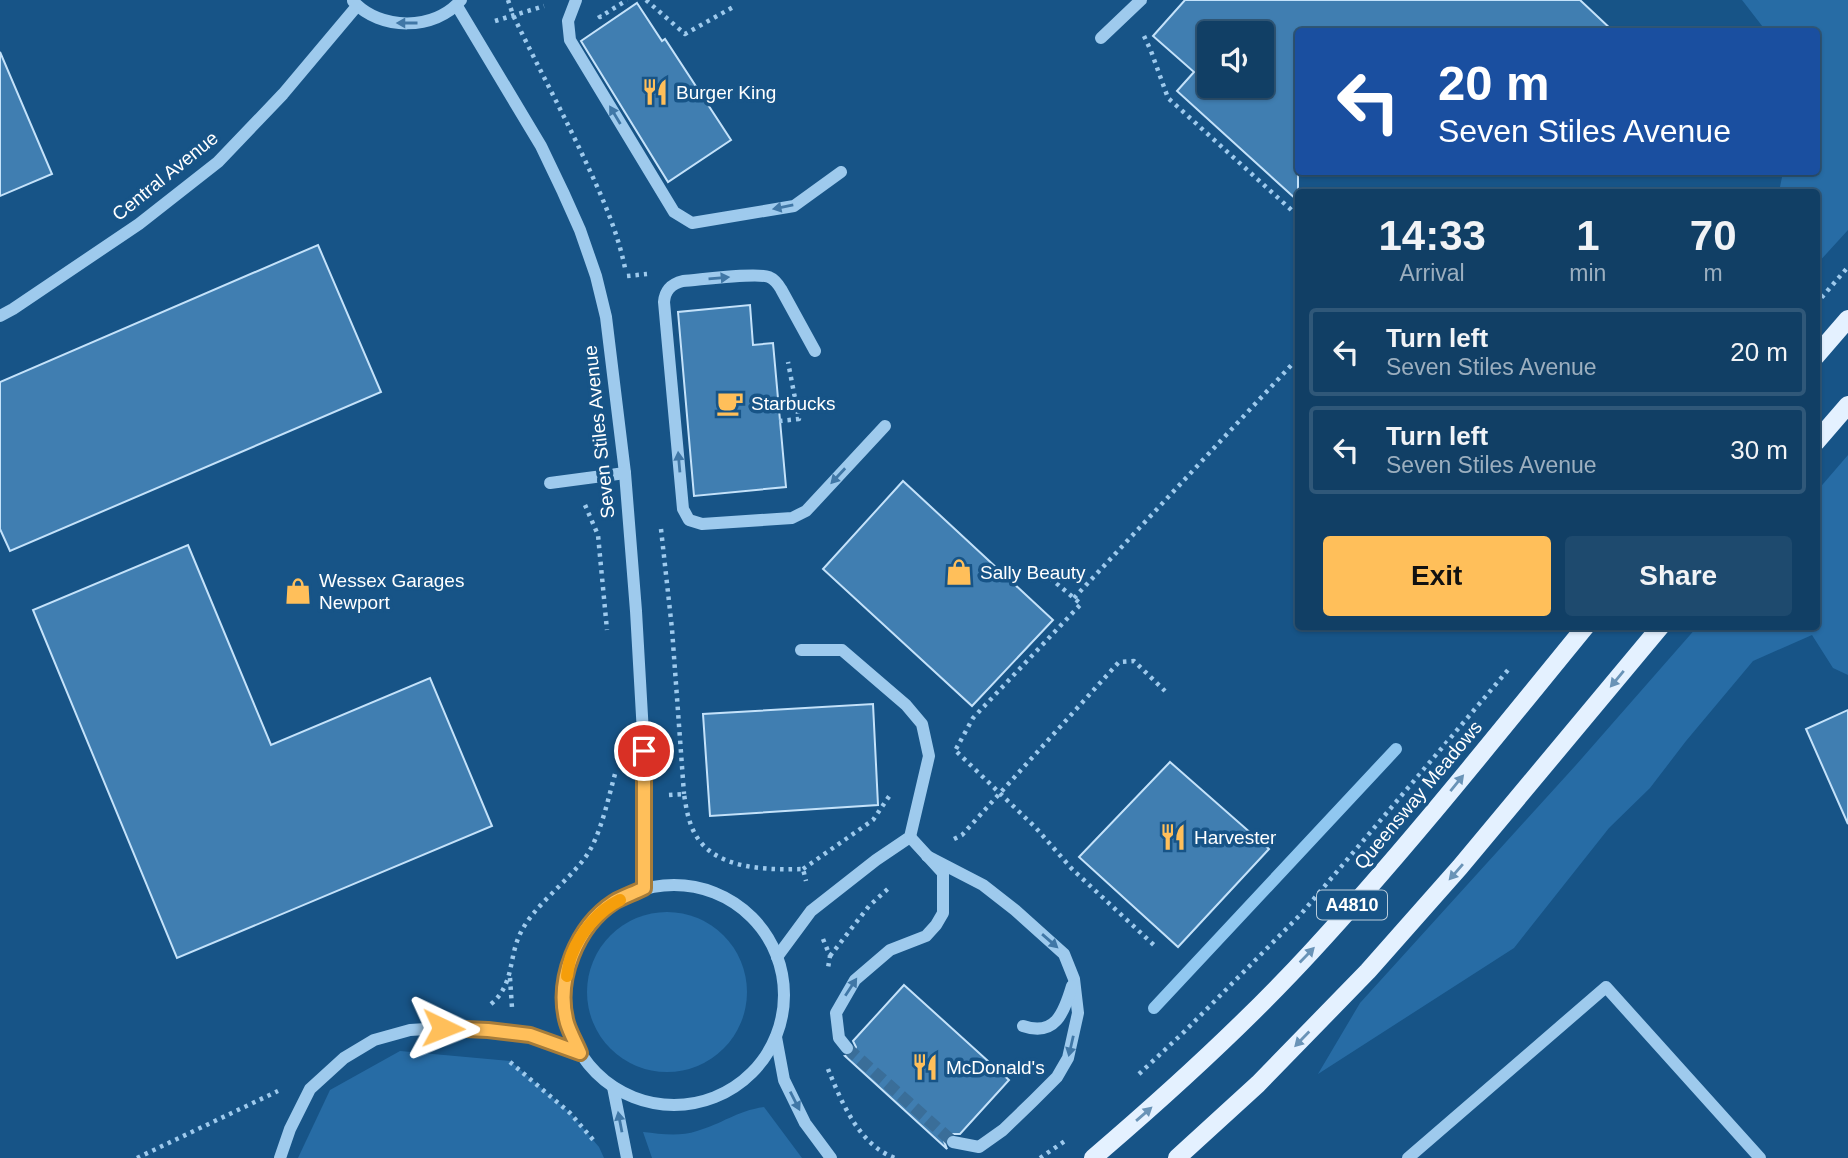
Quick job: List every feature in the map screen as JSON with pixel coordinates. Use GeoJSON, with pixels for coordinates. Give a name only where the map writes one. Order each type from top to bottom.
{"type":"FeatureCollection","features":[{"type":"Feature","properties":{"kind":"main road"},"geometry":{"type":"LineString","coordinates":[[1820,351],[1848,319]]}},
{"type":"Feature","properties":{"kind":"main road"},"geometry":{"type":"LineString","coordinates":[[1820,437],[1848,405]]}},
{"type":"Feature","properties":{"kind":"main road","name":"Queensway Meadows"},"geometry":{"type":"LineString","coordinates":[[1093,1158],[1192,1072],[1311,951],[1419,829],[1583,630]]}},
{"type":"Feature","properties":{"kind":"main road","name":"A4810"},"geometry":{"type":"LineString","coordinates":[[1177,1158],[1258,1084],[1368,971],[1460,867],[1658,630]]}},
{"type":"Feature","properties":{"kind":"street"},"geometry":{"type":"LineString","coordinates":[[576,0],[568,21],[570,40],[674,212],[692,223],[794,206],[841,172]]}},
{"type":"Feature","properties":{"kind":"street"},"geometry":{"type":"LineString","coordinates":[[1101,38],[1141,0]]}},
{"type":"Feature","properties":{"kind":"street"},"geometry":{"type":"LineString","coordinates":[[355,3],[376,17],[396,24],[407,24],[438,17],[459,3]]}},
{"type":"Feature","properties":{"kind":"street","name":"Central Avenue"},"geometry":{"type":"LineString","coordinates":[[0,316],[139,224],[218,162],[283,94],[355,3]]}},
{"type":"Feature","properties":{"kind":"street","name":"Seven Stiles Avenue"},"geometry":{"type":"LineString","coordinates":[[459,3],[541,146],[580,230],[596,276],[606,317],[625,473],[638,637],[644,751],[644,888]]}},
{"type":"Feature","properties":{"kind":"street"},"geometry":{"type":"LineString","coordinates":[[815,351],[781,289],[768,276],[682,281],[669,288],[664,302],[683,509],[689,520],[702,524],[792,518],[806,510],[885,426]]}},
{"type":"Feature","properties":{"kind":"street"},"geometry":{"type":"LineString","coordinates":[[550,483],[625,473]]}},
{"type":"Feature","properties":{"kind":"street"},"geometry":{"type":"LineString","coordinates":[[778,957],[811,911],[910,837],[929,756],[922,724],[906,705],[842,650],[801,650]]}},
{"type":"Feature","properties":{"kind":"street"},"geometry":{"type":"LineString","coordinates":[[847,1048],[839,1038],[836,1013],[855,980],[890,950],[926,936],[943,913],[943,873],[910,837]]}},
{"type":"Feature","properties":{"kind":"street"},"geometry":{"type":"LineString","coordinates":[[927,856],[983,885],[1064,954],[1074,979],[1078,1013],[1068,1058],[1057,1077],[1003,1130],[979,1146],[953,1142]]}},
{"type":"Feature","properties":{"kind":"street"},"geometry":{"type":"LineString","coordinates":[[677,884],[709,890],[738,905],[762,928],[778,957],[783,984],[783,1011],[776,1037],[762,1061],[743,1080],[719,1095],[700,1102],[660,1104],[641,1100],[613,1087],[594,1072],[580,1053],[567,1022],[564,988],[571,955],[589,925],[605,910],[613,903],[644,888],[677,884]]}},
{"type":"Feature","properties":{"kind":"street"},"geometry":{"type":"LineString","coordinates":[[1023,1026],[1036,1030],[1051,1026],[1066,1007],[1074,979]]}},
{"type":"Feature","properties":{"kind":"street"},"geometry":{"type":"LineString","coordinates":[[1408,1158],[1605,987],[1760,1158]]}},
{"type":"Feature","properties":{"kind":"street"},"geometry":{"type":"LineString","coordinates":[[280,1158],[290,1129],[310,1089],[344,1058],[374,1040],[410,1030],[488,1030],[530,1035],[580,1053]]}},
{"type":"Feature","properties":{"kind":"street"},"geometry":{"type":"LineString","coordinates":[[776,1037],[784,1080],[806,1122],[829,1155],[841,1158]]}},
{"type":"Feature","properties":{"kind":"street"},"geometry":{"type":"LineString","coordinates":[[613,1087],[627,1158]]}},
{"type":"Feature","properties":{"kind":"path"},"geometry":{"type":"LineString","coordinates":[[508,0],[513,15]]}},
{"type":"Feature","properties":{"kind":"path"},"geometry":{"type":"LineString","coordinates":[[594,9],[600,18],[627,0]]}},
{"type":"Feature","properties":{"kind":"path"},"geometry":{"type":"LineString","coordinates":[[646,0],[685,34],[735,6]]}},
{"type":"Feature","properties":{"kind":"path"},"geometry":{"type":"LineString","coordinates":[[471,28],[547,5]]}},
{"type":"Feature","properties":{"kind":"path"},"geometry":{"type":"LineString","coordinates":[[1131,11],[1152,51],[1168,97],[1295,213]]}},
{"type":"Feature","properties":{"kind":"path"},"geometry":{"type":"LineString","coordinates":[[1820,299],[1848,267]]}},
{"type":"Feature","properties":{"kind":"path"},"geometry":{"type":"LineString","coordinates":[[626,276],[652,274]]}},
{"type":"Feature","properties":{"kind":"path"},"geometry":{"type":"LineString","coordinates":[[779,421],[799,419],[787,360]]}},
{"type":"Feature","properties":{"kind":"path"},"geometry":{"type":"LineString","coordinates":[[1074,598],[1295,361]]}},
{"type":"Feature","properties":{"kind":"path"},"geometry":{"type":"LineString","coordinates":[[573,480],[598,535],[607,635]]}},
{"type":"Feature","properties":{"kind":"path"},"geometry":{"type":"LineString","coordinates":[[955,750],[973,718],[1081,604],[1038,568]]}},
{"type":"Feature","properties":{"kind":"path"},"geometry":{"type":"LineString","coordinates":[[830,957],[869,906],[927,856],[962,835],[1119,662],[1134,661],[1165,691]]}},
{"type":"Feature","properties":{"kind":"path"},"geometry":{"type":"LineString","coordinates":[[1136,1077],[1301,914],[1508,669]]}},
{"type":"Feature","properties":{"kind":"path"},"geometry":{"type":"LineString","coordinates":[[926,746],[955,750],[1036,828],[1072,869],[1156,947]]}},
{"type":"Feature","properties":{"kind":"path"},"geometry":{"type":"LineString","coordinates":[[598,1147],[570,1113],[510,1061],[513,1033],[510,975],[520,932],[586,857],[599,828],[615,774]]}},
{"type":"Feature","properties":{"kind":"path"},"geometry":{"type":"LineString","coordinates":[[609,798],[684,794],[687,814],[695,835],[710,852],[732,862],[765,870],[803,869],[873,820],[891,793]]}},
{"type":"Feature","properties":{"kind":"path"},"geometry":{"type":"LineString","coordinates":[[803,869],[811,911]]}},
{"type":"Feature","properties":{"kind":"path"},"geometry":{"type":"LineString","coordinates":[[484,1010],[500,997],[510,975]]}},
{"type":"Feature","properties":{"kind":"path"},"geometry":{"type":"LineString","coordinates":[[137,1158],[286,1086]]}},
{"type":"Feature","properties":{"kind":"path"},"geometry":{"type":"LineString","coordinates":[[1040,1158],[1077,1131]]}},
{"type":"Feature","properties":{"kind":"shaded area"},"geometry":{"type":"Polygon","coordinates":[[[1742,0],[1848,0],[1848,230],[1820,261],[1820,189],[1780,189],[1782,175],[1820,175],[1820,28],[1764,28],[1742,0]]]}},
{"type":"Feature","properties":{"kind":"shaded area"},"geometry":{"type":"Polygon","coordinates":[[[1848,455],[1848,675],[1833,668],[1812,635],[1753,661],[1650,788],[1609,828],[1514,948],[1318,1074],[1360,1003],[1694,630],[1820,630],[1820,488],[1848,455]]]}},
{"type":"Feature","properties":{"kind":"shaded area"},"geometry":{"type":"Polygon","coordinates":[[[667,912],[698,918],[724,935],[741,961],[747,992],[741,1023],[724,1049],[698,1066],[667,1072],[636,1066],[610,1049],[593,1023],[587,992],[593,961],[610,935],[636,918],[667,912]]]}},
{"type":"Feature","properties":{"kind":"shaded area"},"geometry":{"type":"Polygon","coordinates":[[[400,1051],[510,1061],[570,1113],[599,1147],[604,1158],[298,1158],[330,1090],[400,1051]]]}},
{"type":"Feature","properties":{"kind":"shaded area"},"geometry":{"type":"Polygon","coordinates":[[[764,1107],[802,1158],[652,1158],[643,1132],[690,1133],[745,1111],[764,1107]]]}},
{"type":"Feature","properties":{"kind":"building"},"geometry":{"type":"Polygon","coordinates":[[[1185,0],[1580,0],[1610,28],[1295,28],[1295,175],[1298,175],[1298,189],[1295,189],[1295,198],[1177,91],[1194,72],[1153,36],[1185,0]]]}},
{"type":"Feature","properties":{"kind":"building"},"geometry":{"type":"Polygon","coordinates":[[[637,3],[662,41],[665,39],[731,140],[668,182],[581,41],[637,3]]]}},
{"type":"Feature","properties":{"kind":"building"},"geometry":{"type":"Polygon","coordinates":[[[0,52],[52,174],[0,196],[0,52]]]}},
{"type":"Feature","properties":{"kind":"building"},"geometry":{"type":"Polygon","coordinates":[[[318,245],[381,392],[10,551],[0,529],[0,382],[318,245]]]}},
{"type":"Feature","properties":{"kind":"building"},"geometry":{"type":"Polygon","coordinates":[[[750,305],[753,345],[773,343],[786,487],[694,496],[678,312],[750,305]]]}},
{"type":"Feature","properties":{"kind":"building"},"geometry":{"type":"Polygon","coordinates":[[[903,481],[1053,620],[972,706],[823,569],[903,481]]]}},
{"type":"Feature","properties":{"kind":"building"},"geometry":{"type":"Polygon","coordinates":[[[188,545],[271,745],[430,678],[492,826],[177,958],[33,610],[188,545]]]}},
{"type":"Feature","properties":{"kind":"building"},"geometry":{"type":"Polygon","coordinates":[[[873,704],[878,805],[710,816],[703,714],[873,704]]]}},
{"type":"Feature","properties":{"kind":"building"},"geometry":{"type":"Polygon","coordinates":[[[1848,710],[1848,824],[1806,729],[1848,710]]]}},
{"type":"Feature","properties":{"kind":"building"},"geometry":{"type":"Polygon","coordinates":[[[1170,762],[1269,849],[1178,947],[1079,857],[1170,762]]]}},
{"type":"Feature","properties":{"kind":"building"},"geometry":{"type":"Polygon","coordinates":[[[904,985],[1009,1080],[960,1134],[947,1136],[944,1141],[947,1149],[845,1056],[853,1054],[856,1047],[853,1041],[904,985]]]}},
{"type":"Feature","properties":{"kind":"waterway"},"geometry":{"type":"LineString","coordinates":[[1154,1008],[1396,749]]}},
{"type":"Feature","properties":{"kind":"tunnel"},"geometry":{"type":"LineString","coordinates":[[847,1048],[953,1142]]}},
{"type":"Feature","properties":{"kind":"slow traffic"},"geometry":{"type":"LineString","coordinates":[[567,976],[571,955],[589,925],[620,900]]}},
{"type":"Feature","properties":{"kind":"place","name":"Burger King"},"geometry":{"type":"Point","coordinates":[655,92]}},
{"type":"Feature","properties":{"kind":"place","name":"Starbucks"},"geometry":{"type":"Point","coordinates":[730,403]}},
{"type":"Feature","properties":{"kind":"place","name":"Sally Beauty"},"geometry":{"type":"Point","coordinates":[959,572]}},
{"type":"Feature","properties":{"kind":"place","name":"Wessex Garages Newport"},"geometry":{"type":"Point","coordinates":[298,591]}},
{"type":"Feature","properties":{"kind":"place","name":"Harvester"},"geometry":{"type":"Point","coordinates":[1173,837]}},
{"type":"Feature","properties":{"kind":"place","name":"McDonald's"},"geometry":{"type":"Point","coordinates":[925,1067]}},
{"type":"Feature","properties":{"kind":"route"},"geometry":{"type":"LineString","coordinates":[[443,1028],[530,1035],[580,1053],[567,1022],[564,988],[571,955],[589,925],[613,903],[644,888],[644,751]]}}]}
